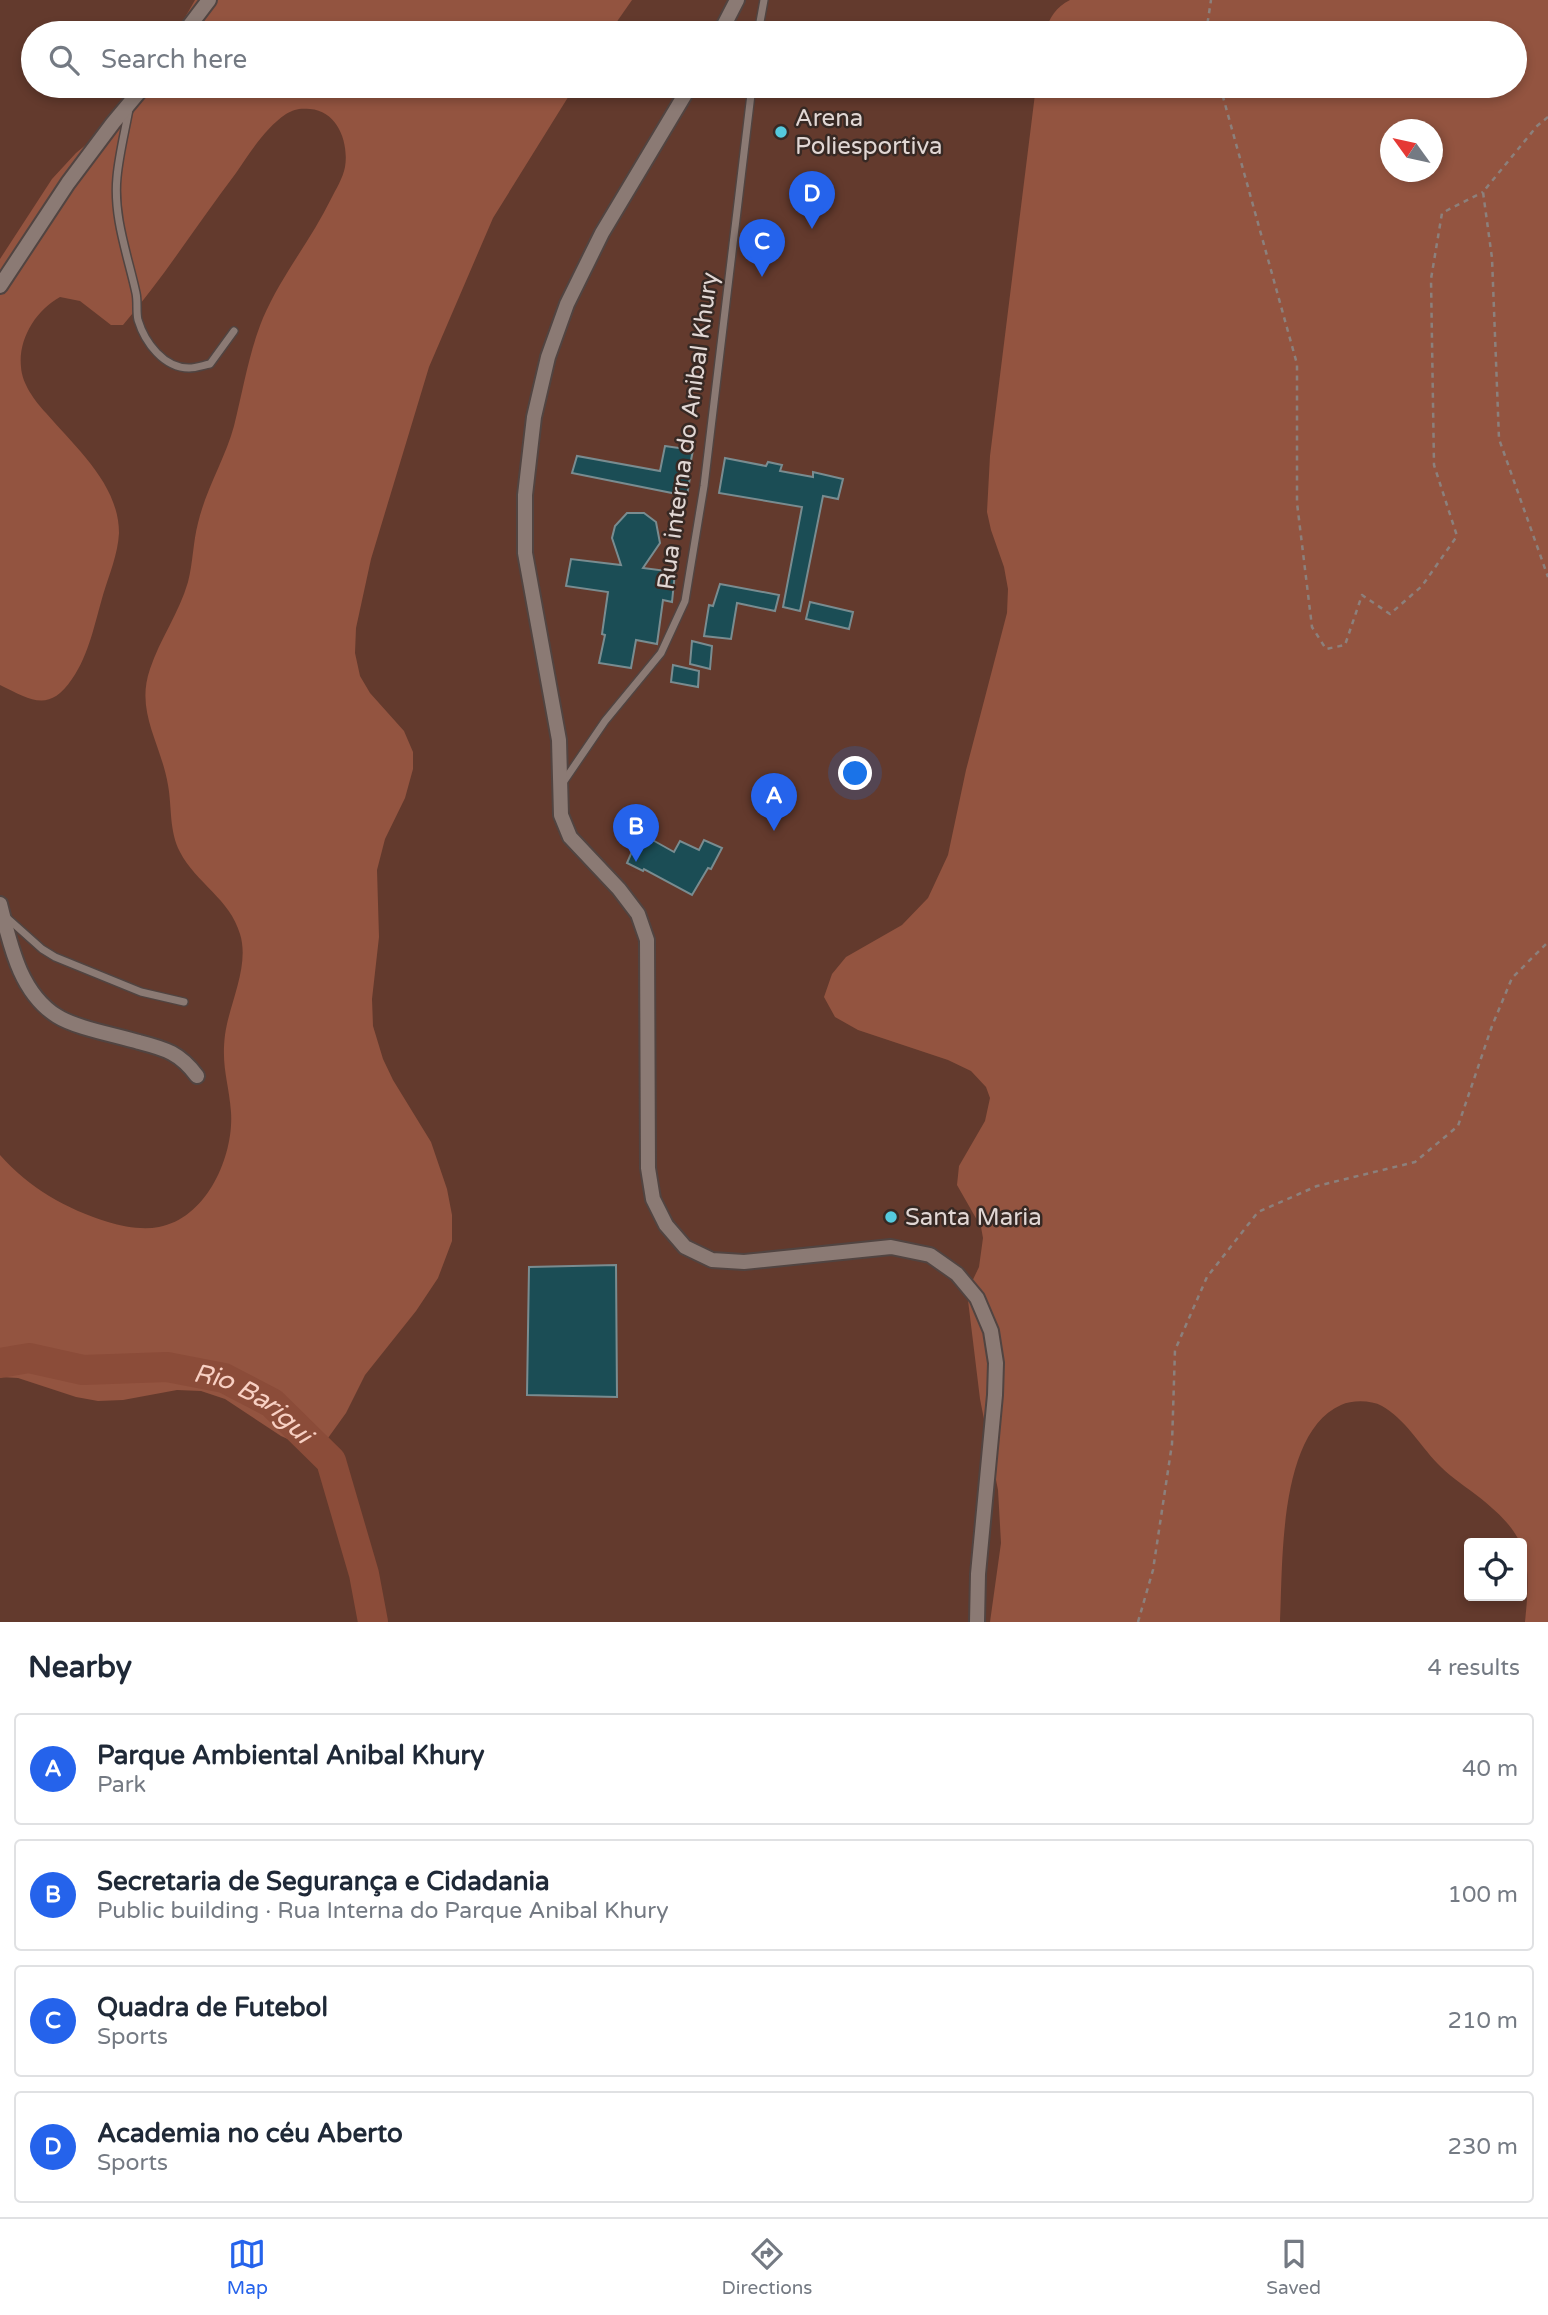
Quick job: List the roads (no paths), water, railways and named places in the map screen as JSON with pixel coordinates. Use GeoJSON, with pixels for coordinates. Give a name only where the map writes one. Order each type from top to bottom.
{"type":"FeatureCollection","features":[{"type":"Feature","properties":{"kind":"street"},"geometry":{"type":"LineString","coordinates":[[193,21],[209,0]]}},
{"type":"Feature","properties":{"kind":"street"},"geometry":{"type":"LineString","coordinates":[[726,21],[737,0]]}},
{"type":"Feature","properties":{"kind":"street"},"geometry":{"type":"LineString","coordinates":[[0,286],[68,183],[135,98]]}},
{"type":"Feature","properties":{"kind":"street"},"geometry":{"type":"LineString","coordinates":[[683,98],[602,233],[567,304],[548,357],[534,417],[525,495],[524,553],[559,740],[561,815],[569,837],[632,905],[647,940],[648,1168],[653,1199],[666,1225],[685,1247],[712,1260],[744,1262],[891,1247],[929,1255],[957,1274],[977,1298],[991,1331],[996,1374],[978,1574],[977,1622]]}},
{"type":"Feature","properties":{"kind":"street"},"geometry":{"type":"LineString","coordinates":[[1,908],[14,957],[27,986],[56,1016],[171,1051],[188,1064],[197,1076]]}},
{"type":"Feature","properties":{"kind":"lane"},"geometry":{"type":"LineString","coordinates":[[760,21],[764,0]]}},
{"type":"Feature","properties":{"kind":"lane","name":"Rua interna do Anibal Khury"},"geometry":{"type":"LineString","coordinates":[[561,786],[604,721],[661,653],[685,601],[704,486],[751,98]]}},
{"type":"Feature","properties":{"kind":"lane"},"geometry":{"type":"LineString","coordinates":[[130,105],[117,179],[119,220],[137,296],[138,319],[147,340],[159,356],[176,366],[190,368],[211,364],[234,331]]}},
{"type":"Feature","properties":{"kind":"lane"},"geometry":{"type":"LineString","coordinates":[[1,908],[41,950],[141,992],[184,1002]]}},
{"type":"Feature","properties":{"kind":"waterway","name":"Rio Barigui"},"geometry":{"type":"LineString","coordinates":[[0,1363],[29,1358],[83,1370],[167,1367],[224,1378],[272,1403],[331,1461],[364,1574],[373,1622]]}},
{"type":"Feature","properties":{"kind":"place","name":"Arena Poliesportiva"},"geometry":{"type":"Point","coordinates":[781,132]}},
{"type":"Feature","properties":{"kind":"place","name":"Academia no céu Aberto"},"geometry":{"type":"Point","coordinates":[812,229]}},
{"type":"Feature","properties":{"kind":"place","name":"Quadra de Futebol"},"geometry":{"type":"Point","coordinates":[762,277]}},
{"type":"Feature","properties":{"kind":"place","name":"Parque Ambiental Anibal Khury"},"geometry":{"type":"Point","coordinates":[774,831]}},
{"type":"Feature","properties":{"kind":"place","name":"Secretaria de Segurança e Cidadania"},"geometry":{"type":"Point","coordinates":[636,862]}},
{"type":"Feature","properties":{"kind":"place","name":"Santa Maria"},"geometry":{"type":"Point","coordinates":[891,1217]}}]}
